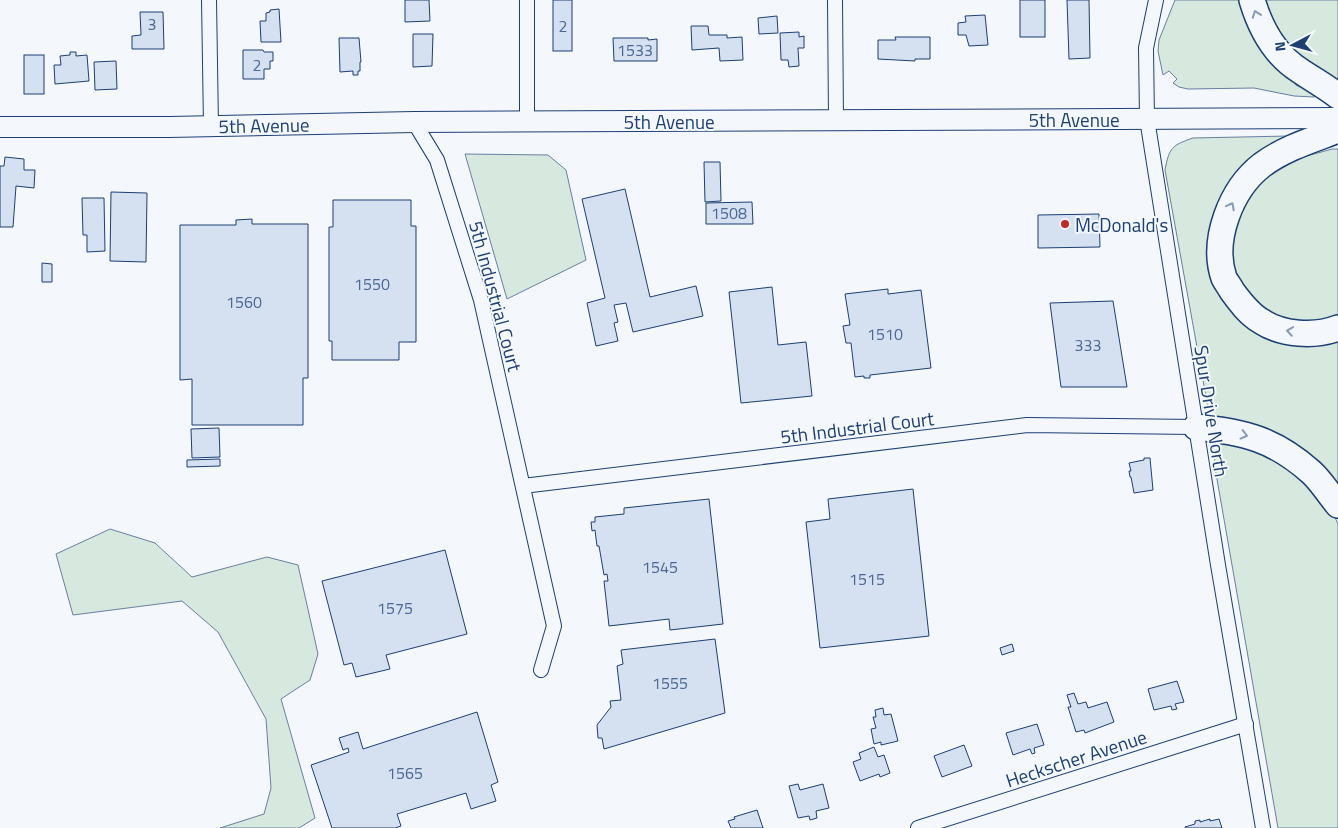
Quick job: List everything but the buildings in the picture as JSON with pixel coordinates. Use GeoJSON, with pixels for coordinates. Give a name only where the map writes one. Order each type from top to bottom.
{"type":"FeatureCollection","features":[{"type":"Feature","properties":{"kind":"highway"},"geometry":{"type":"LineString","coordinates":[[1252,0],[1258,19],[1274,48],[1297,69],[1338,96]]}},
{"type":"Feature","properties":{"kind":"highway"},"geometry":{"type":"LineString","coordinates":[[1338,130],[1288,150],[1262,166],[1240,188],[1226,215],[1219,246],[1224,278],[1240,303],[1261,322],[1284,331],[1308,334],[1331,331],[1338,328]]}},
{"type":"Feature","properties":{"kind":"highway"},"geometry":{"type":"LineString","coordinates":[[1196,427],[1225,430],[1283,450],[1312,474],[1338,505]]}},
{"type":"Feature","properties":{"kind":"main road","name":"5th Avenue"},"geometry":{"type":"LineString","coordinates":[[0,127],[836,119],[1338,118]]}},
{"type":"Feature","properties":{"kind":"street"},"geometry":{"type":"LineString","coordinates":[[209,0],[211,126]]}},
{"type":"Feature","properties":{"kind":"street"},"geometry":{"type":"LineString","coordinates":[[527,0],[528,122]]}},
{"type":"Feature","properties":{"kind":"street"},"geometry":{"type":"LineString","coordinates":[[835,0],[836,119]]}},
{"type":"Feature","properties":{"kind":"street","name":"Spur Drive North"},"geometry":{"type":"LineString","coordinates":[[1156,0],[1146,48],[1147,119],[1263,828]]}},
{"type":"Feature","properties":{"kind":"street","name":"5th Industrial Court"},"geometry":{"type":"LineString","coordinates":[[414,122],[437,160],[481,300],[554,626],[541,670]]}},
{"type":"Feature","properties":{"kind":"street","name":"5th Industrial Court"},"geometry":{"type":"LineString","coordinates":[[523,486],[1028,425],[1196,427]]}},
{"type":"Feature","properties":{"kind":"street","name":"Heckscher Avenue"},"geometry":{"type":"LineString","coordinates":[[918,828],[1246,724]]}},
{"type":"Feature","properties":{"kind":"shaded area"},"geometry":{"type":"Polygon","coordinates":[[[1175,0],[1242,0],[1296,85],[1300,87],[1302,84],[1317,95],[1314,97],[1294,96],[1254,88],[1188,89],[1173,83],[1177,79],[1169,71],[1163,75],[1158,51],[1159,40],[1175,0]]]}},
{"type":"Feature","properties":{"kind":"shaded area"},"geometry":{"type":"Polygon","coordinates":[[[1258,0],[1338,0],[1338,79],[1326,75],[1283,50],[1258,0]]]}},
{"type":"Feature","properties":{"kind":"shaded area"},"geometry":{"type":"Polygon","coordinates":[[[1289,136],[1236,181],[1228,302],[1338,338],[1338,493],[1301,447],[1266,433],[1210,419],[1165,170],[1168,157],[1173,148],[1193,138],[1289,136]]]}},
{"type":"Feature","properties":{"kind":"shaded area"},"geometry":{"type":"Polygon","coordinates":[[[1338,149],[1338,322],[1276,320],[1232,279],[1227,230],[1248,190],[1293,154],[1296,159],[1338,149]]]}},
{"type":"Feature","properties":{"kind":"shaded area"},"geometry":{"type":"Polygon","coordinates":[[[465,154],[548,155],[566,170],[586,260],[507,299],[465,154]]]}},
{"type":"Feature","properties":{"kind":"shaded area"},"geometry":{"type":"Polygon","coordinates":[[[1229,438],[1294,466],[1334,515],[1338,524],[1338,828],[1278,828],[1214,462],[1218,447],[1229,438]]]}},
{"type":"Feature","properties":{"kind":"shaded area"},"geometry":{"type":"Polygon","coordinates":[[[110,529],[155,543],[192,577],[267,557],[298,565],[318,654],[310,680],[281,699],[315,818],[299,828],[220,828],[264,814],[271,788],[266,719],[218,632],[182,601],[73,615],[56,554],[110,529]]]}},
{"type":"Feature","properties":{"kind":"place","name":"McDonald's"},"geometry":{"type":"Point","coordinates":[1065,224]}}]}
